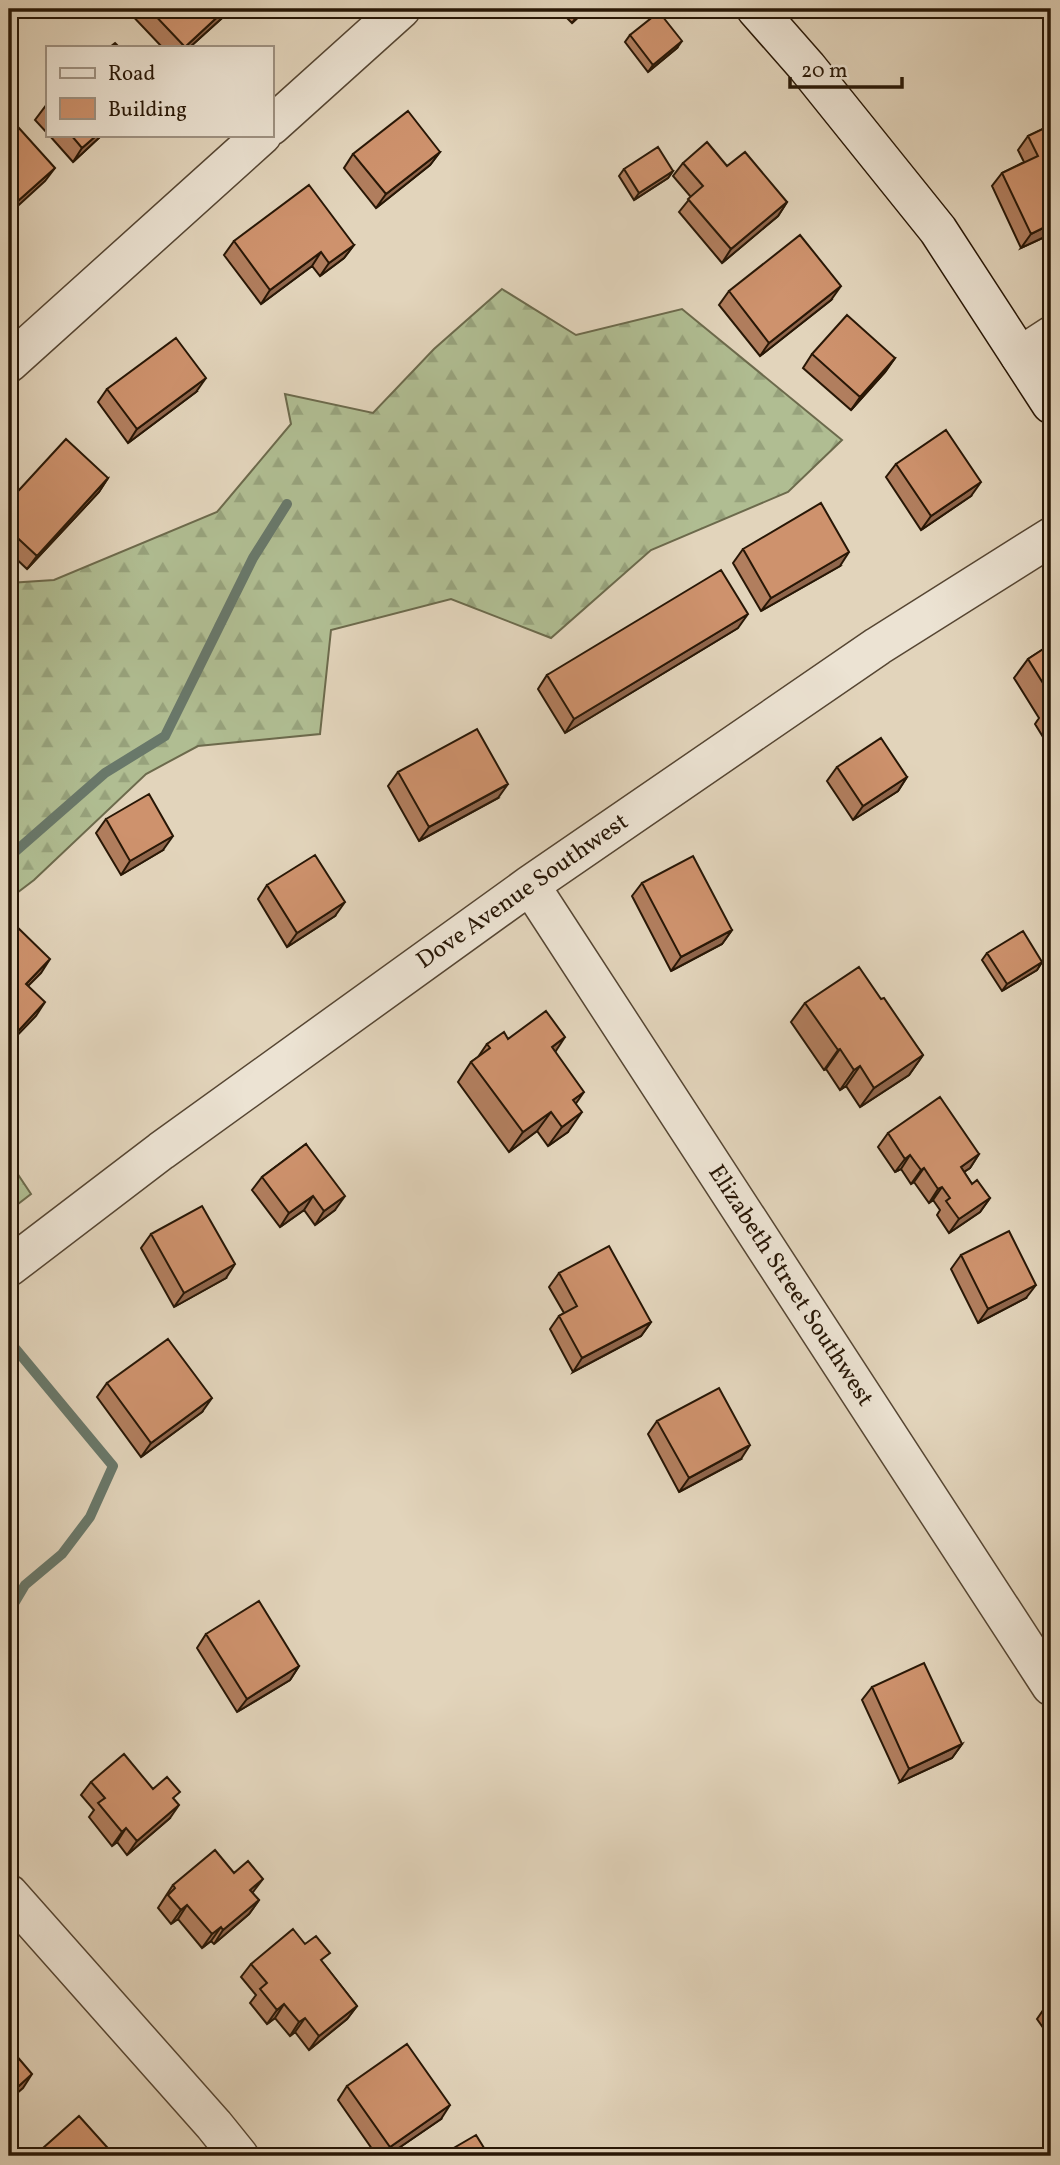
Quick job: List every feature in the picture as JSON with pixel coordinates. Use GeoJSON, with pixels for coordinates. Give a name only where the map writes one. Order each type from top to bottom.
{"type":"FeatureCollection","features":[{"type":"Feature","properties":{"kind":"street"},"geometry":{"type":"LineString","coordinates":[[273,124],[401,9]]}},
{"type":"Feature","properties":{"kind":"street"},"geometry":{"type":"LineString","coordinates":[[756,9],[807,67],[938,230],[1036,346],[1051,404]]}},
{"type":"Feature","properties":{"kind":"street"},"geometry":{"type":"LineString","coordinates":[[9,363],[261,136]]}},
{"type":"Feature","properties":{"kind":"street","name":"Dove Avenue Southwest"},"geometry":{"type":"LineString","coordinates":[[9,1267],[161,1151],[530,885],[878,646],[1051,537]]}},
{"type":"Feature","properties":{"kind":"street","name":"Elizabeth Street Southwest"},"geometry":{"type":"LineString","coordinates":[[530,885],[1051,1686]]}},
{"type":"Feature","properties":{"kind":"street"},"geometry":{"type":"LineString","coordinates":[[9,1894],[239,2156]]}},
{"type":"Feature","properties":{"kind":"green space"},"geometry":{"type":"Polygon","coordinates":[[[502,289],[576,335],[682,309],[842,440],[788,492],[651,550],[551,638],[451,599],[331,630],[320,734],[198,746],[146,774],[34,880],[9,899],[9,583],[54,580],[217,512],[291,424],[285,394],[373,413],[434,349],[502,289]]]}},
{"type":"Feature","properties":{"kind":"green space"},"geometry":{"type":"Polygon","coordinates":[[[9,1161],[31,1194],[9,1211],[9,1161]]]}},
{"type":"Feature","properties":{"kind":"building"},"geometry":{"type":"Polygon","coordinates":[[[149,9],[226,9],[186,46],[149,9]]]}},
{"type":"Feature","properties":{"kind":"building"},"geometry":{"type":"Polygon","coordinates":[[[659,12],[682,41],[653,65],[630,35],[659,12]]]}},
{"type":"Feature","properties":{"kind":"building"},"geometry":{"type":"Polygon","coordinates":[[[408,111],[440,152],[386,194],[353,154],[408,111]]]}},
{"type":"Feature","properties":{"kind":"building"},"geometry":{"type":"Polygon","coordinates":[[[9,117],[55,168],[9,209],[9,117]]]}},
{"type":"Feature","properties":{"kind":"building"},"geometry":{"type":"Polygon","coordinates":[[[1051,125],[1051,224],[1031,234],[1002,173],[1038,156],[1028,136],[1051,125]]]}},
{"type":"Feature","properties":{"kind":"building"},"geometry":{"type":"Polygon","coordinates":[[[72,136],[96,136],[82,148],[72,136]]]}},
{"type":"Feature","properties":{"kind":"building"},"geometry":{"type":"Polygon","coordinates":[[[707,142],[727,166],[745,152],[787,202],[731,249],[688,199],[703,186],[683,163],[707,142]]]}},
{"type":"Feature","properties":{"kind":"building"},"geometry":{"type":"Polygon","coordinates":[[[658,147],[673,171],[639,193],[624,169],[658,147]]]}},
{"type":"Feature","properties":{"kind":"building"},"geometry":{"type":"Polygon","coordinates":[[[309,185],[354,245],[329,263],[321,252],[270,290],[234,241],[309,185]]]}},
{"type":"Feature","properties":{"kind":"building"},"geometry":{"type":"Polygon","coordinates":[[[800,235],[841,286],[769,343],[729,291],[800,235]]]}},
{"type":"Feature","properties":{"kind":"building"},"geometry":{"type":"Polygon","coordinates":[[[847,315],[895,358],[860,397],[812,354],[847,315]]]}},
{"type":"Feature","properties":{"kind":"building"},"geometry":{"type":"Polygon","coordinates":[[[176,338],[206,378],[137,429],[107,389],[176,338]]]}},
{"type":"Feature","properties":{"kind":"building"},"geometry":{"type":"Polygon","coordinates":[[[946,430],[981,482],[931,516],[896,464],[946,430]]]}},
{"type":"Feature","properties":{"kind":"building"},"geometry":{"type":"Polygon","coordinates":[[[66,439],[108,478],[37,556],[9,530],[9,501],[66,439]]]}},
{"type":"Feature","properties":{"kind":"building"},"geometry":{"type":"Polygon","coordinates":[[[821,503],[849,552],[771,598],[743,549],[821,503]]]}},
{"type":"Feature","properties":{"kind":"building"},"geometry":{"type":"Polygon","coordinates":[[[721,570],[748,614],[574,719],[547,675],[721,570]]]}},
{"type":"Feature","properties":{"kind":"building"},"geometry":{"type":"Polygon","coordinates":[[[1051,644],[1051,696],[1028,659],[1051,644]]]}},
{"type":"Feature","properties":{"kind":"building"},"geometry":{"type":"Polygon","coordinates":[[[477,729],[508,784],[429,827],[398,772],[477,729]]]}},
{"type":"Feature","properties":{"kind":"building"},"geometry":{"type":"Polygon","coordinates":[[[881,738],[907,777],[863,806],[837,767],[881,738]]]}},
{"type":"Feature","properties":{"kind":"building"},"geometry":{"type":"Polygon","coordinates":[[[149,794],[173,836],[130,861],[106,819],[149,794]]]}},
{"type":"Feature","properties":{"kind":"building"},"geometry":{"type":"Polygon","coordinates":[[[315,855],[345,902],[297,933],[267,885],[315,855]]]}},
{"type":"Feature","properties":{"kind":"building"},"geometry":{"type":"Polygon","coordinates":[[[693,856],[732,930],[681,957],[642,883],[693,856]]]}},
{"type":"Feature","properties":{"kind":"building"},"geometry":{"type":"Polygon","coordinates":[[[12,922],[50,959],[26,984],[45,1002],[9,1041],[9,926],[12,922]]]}},
{"type":"Feature","properties":{"kind":"building"},"geometry":{"type":"Polygon","coordinates":[[[1023,931],[1042,962],[1007,984],[987,953],[1023,931]]]}},
{"type":"Feature","properties":{"kind":"building"},"geometry":{"type":"Polygon","coordinates":[[[859,967],[923,1055],[874,1088],[860,1066],[854,1070],[805,1003],[859,967]]]}},
{"type":"Feature","properties":{"kind":"building"},"geometry":{"type":"Polygon","coordinates":[[[546,1011],[565,1037],[552,1047],[584,1092],[573,1100],[582,1112],[562,1127],[551,1112],[523,1132],[471,1062],[490,1048],[487,1044],[504,1032],[508,1039],[546,1011]]]}},
{"type":"Feature","properties":{"kind":"building"},"geometry":{"type":"Polygon","coordinates":[[[940,1097],[979,1154],[961,1167],[972,1184],[977,1180],[990,1198],[959,1219],[946,1201],[950,1198],[942,1187],[938,1189],[924,1168],[921,1170],[910,1155],[905,1159],[888,1133],[940,1097]]]}},
{"type":"Feature","properties":{"kind":"building"},"geometry":{"type":"Polygon","coordinates":[[[306,1144],[345,1196],[324,1211],[313,1196],[289,1213],[262,1177],[306,1144]]]}},
{"type":"Feature","properties":{"kind":"building"},"geometry":{"type":"Polygon","coordinates":[[[202,1206],[235,1264],[184,1293],[151,1234],[202,1206]]]}},
{"type":"Feature","properties":{"kind":"building"},"geometry":{"type":"Polygon","coordinates":[[[1009,1231],[1036,1285],[988,1309],[961,1255],[1009,1231]]]}},
{"type":"Feature","properties":{"kind":"building"},"geometry":{"type":"Polygon","coordinates":[[[609,1246],[651,1322],[582,1358],[559,1316],[577,1306],[559,1273],[609,1246]]]}},
{"type":"Feature","properties":{"kind":"building"},"geometry":{"type":"Polygon","coordinates":[[[168,1339],[212,1398],[151,1443],[107,1383],[168,1339]]]}},
{"type":"Feature","properties":{"kind":"building"},"geometry":{"type":"Polygon","coordinates":[[[719,1388],[750,1445],[689,1478],[657,1421],[719,1388]]]}},
{"type":"Feature","properties":{"kind":"building"},"geometry":{"type":"Polygon","coordinates":[[[259,1601],[299,1666],[247,1699],[206,1634],[259,1601]]]}},
{"type":"Feature","properties":{"kind":"building"},"geometry":{"type":"Polygon","coordinates":[[[924,1663],[962,1744],[909,1769],[872,1687],[924,1663]]]}},
{"type":"Feature","properties":{"kind":"building"},"geometry":{"type":"Polygon","coordinates":[[[124,1754],[153,1789],[167,1777],[180,1792],[173,1798],[179,1805],[137,1841],[126,1828],[122,1832],[98,1803],[105,1798],[91,1782],[124,1754]]]}},
{"type":"Feature","properties":{"kind":"building"},"geometry":{"type":"Polygon","coordinates":[[[215,1850],[234,1873],[248,1861],[263,1879],[250,1890],[259,1900],[223,1930],[221,1927],[212,1934],[187,1905],[181,1910],[168,1895],[175,1888],[173,1885],[215,1850]]]}},
{"type":"Feature","properties":{"kind":"building"},"geometry":{"type":"Polygon","coordinates":[[[293,1929],[305,1944],[316,1936],[330,1953],[321,1960],[357,2006],[319,2036],[305,2018],[299,2022],[284,2004],[277,2010],[260,1989],[267,1983],[251,1964],[293,1929]]]}},
{"type":"Feature","properties":{"kind":"building"},"geometry":{"type":"Polygon","coordinates":[[[407,2044],[450,2105],[390,2147],[347,2086],[407,2044]]]}},
{"type":"Feature","properties":{"kind":"building"},"geometry":{"type":"Polygon","coordinates":[[[9,2047],[32,2074],[9,2095],[9,2047]]]}},
{"type":"Feature","properties":{"kind":"building"},"geometry":{"type":"Polygon","coordinates":[[[79,2116],[115,2156],[34,2156],[79,2116]]]}},
{"type":"Feature","properties":{"kind":"building"},"geometry":{"type":"Polygon","coordinates":[[[476,2135],[489,2156],[440,2156],[476,2135]]]}},
{"type":"Feature","properties":{"kind":"waterway"},"geometry":{"type":"LineString","coordinates":[[9,857],[105,773],[165,736],[253,558],[287,504]]}},
{"type":"Feature","properties":{"kind":"waterway"},"geometry":{"type":"LineString","coordinates":[[9,1341],[113,1466],[90,1517],[62,1554],[25,1585],[9,1612]]}}]}
